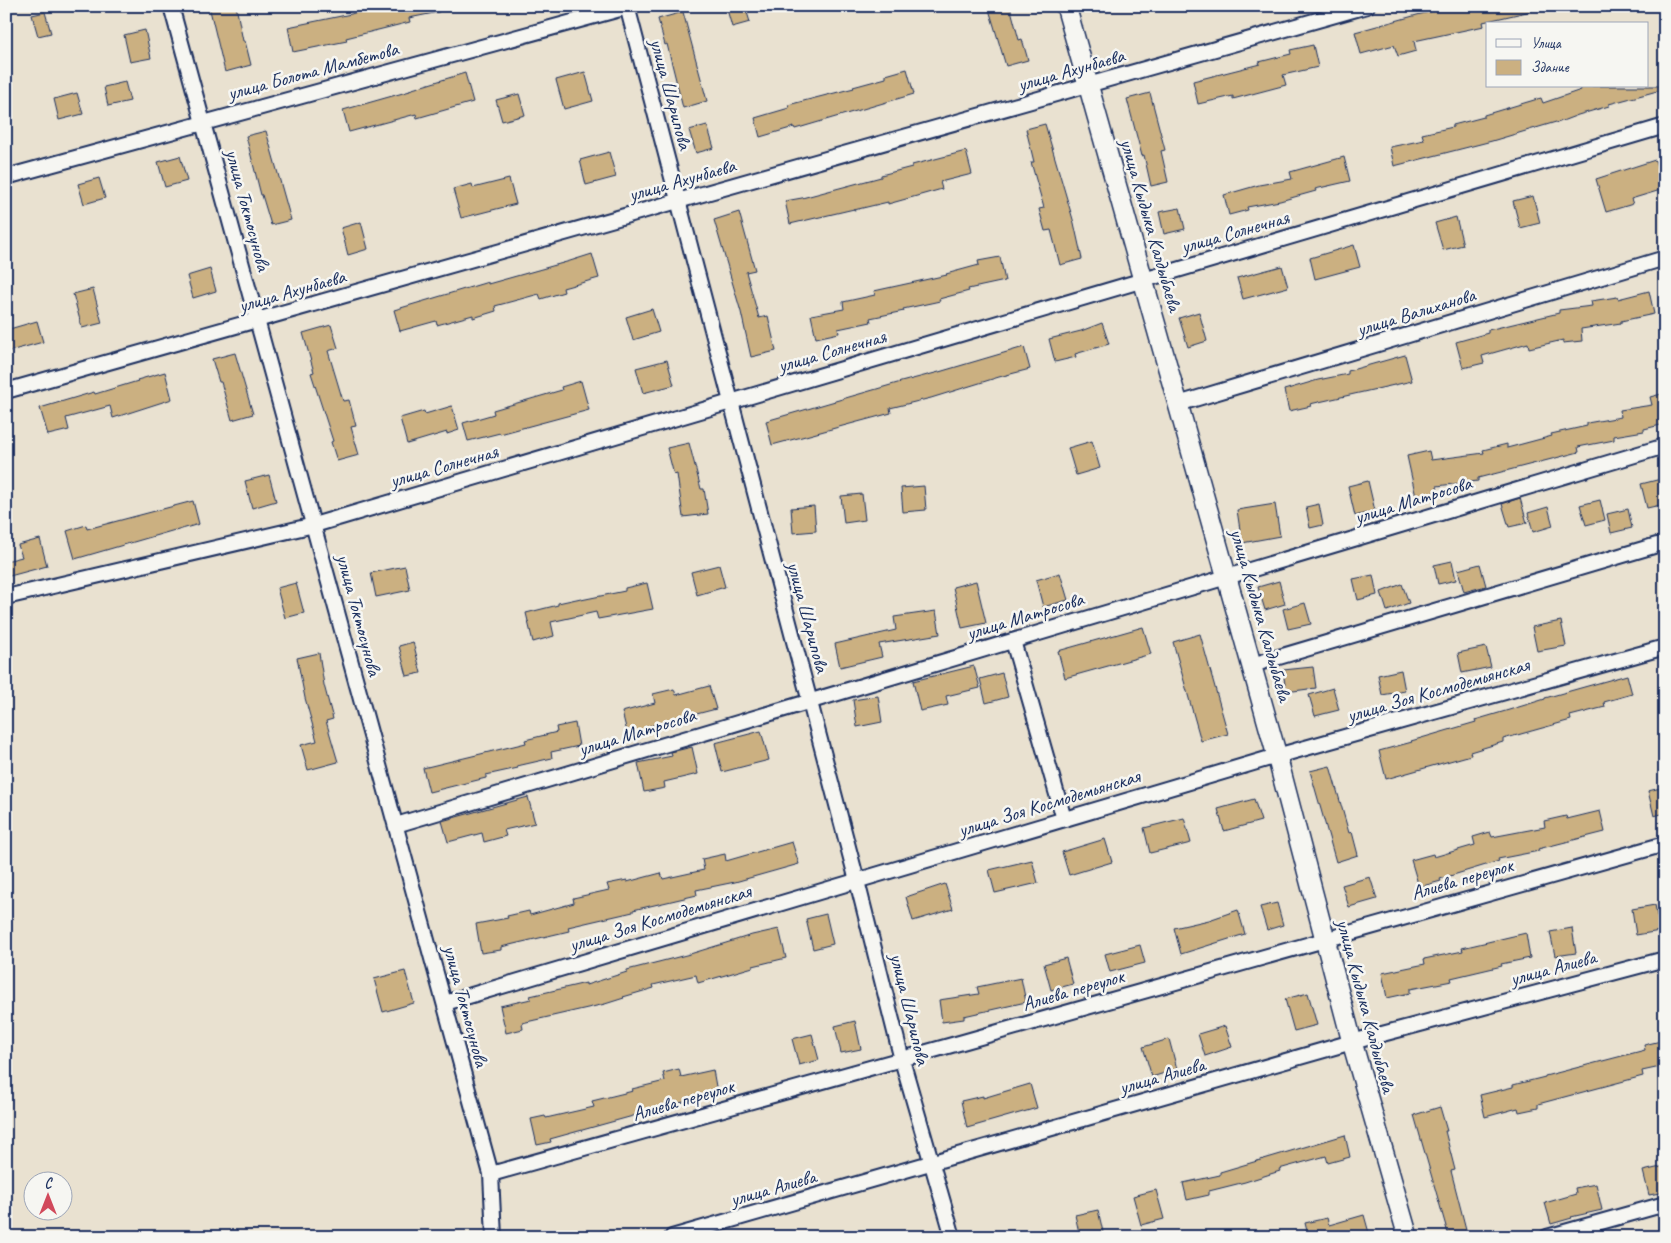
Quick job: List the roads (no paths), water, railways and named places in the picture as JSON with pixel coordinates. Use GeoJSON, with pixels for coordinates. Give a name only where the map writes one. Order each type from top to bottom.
{"type":"FeatureCollection","features":[{"type":"Feature","properties":{"kind":"street","name":"улица Токтосунова"},"geometry":{"type":"LineString","coordinates":[[171,6],[491,1174],[494,1237]]}},
{"type":"Feature","properties":{"kind":"street","name":"улица Кыдыка Калдыбаева"},"geometry":{"type":"LineString","coordinates":[[1066,6],[1252,666],[1352,1042],[1408,1237]]}},
{"type":"Feature","properties":{"kind":"street","name":"улица Ахунбаева"},"geometry":{"type":"LineString","coordinates":[[6,391],[1367,6]]}},
{"type":"Feature","properties":{"kind":"street","name":"улица Болота Мамбетова"},"geometry":{"type":"LineString","coordinates":[[6,177],[628,7]]}},
{"type":"Feature","properties":{"kind":"street","name":"улица Шарипова"},"geometry":{"type":"LineString","coordinates":[[628,7],[858,881],[902,1060],[953,1237]]}},
{"type":"Feature","properties":{"kind":"street","name":"улица Солнечная"},"geometry":{"type":"LineString","coordinates":[[6,597],[314,525],[1665,126]]}},
{"type":"Feature","properties":{"kind":"street","name":"улица Валиханова"},"geometry":{"type":"LineString","coordinates":[[1178,404],[1665,258]]}},
{"type":"Feature","properties":{"kind":"street","name":"улица Матросова"},"geometry":{"type":"LineString","coordinates":[[396,825],[1665,446]]}},
{"type":"Feature","properties":{"kind":"street"},"geometry":{"type":"LineString","coordinates":[[1252,666],[1656,545]]}},
{"type":"Feature","properties":{"kind":"street"},"geometry":{"type":"LineString","coordinates":[[1013,641],[1064,819]]}},
{"type":"Feature","properties":{"kind":"street","name":"улица Зоя Космодемьянская"},"geometry":{"type":"LineString","coordinates":[[445,1003],[1277,756],[1665,647]]}},
{"type":"Feature","properties":{"kind":"street","name":"Алиева переулок"},"geometry":{"type":"LineString","coordinates":[[491,1174],[1665,844]]}},
{"type":"Feature","properties":{"kind":"street","name":"улица Алиева"},"geometry":{"type":"LineString","coordinates":[[672,1237],[1352,1042],[1665,958]]}},
{"type":"Feature","properties":{"kind":"street"},"geometry":{"type":"LineString","coordinates":[[1547,1237],[1665,1204]]}}]}
